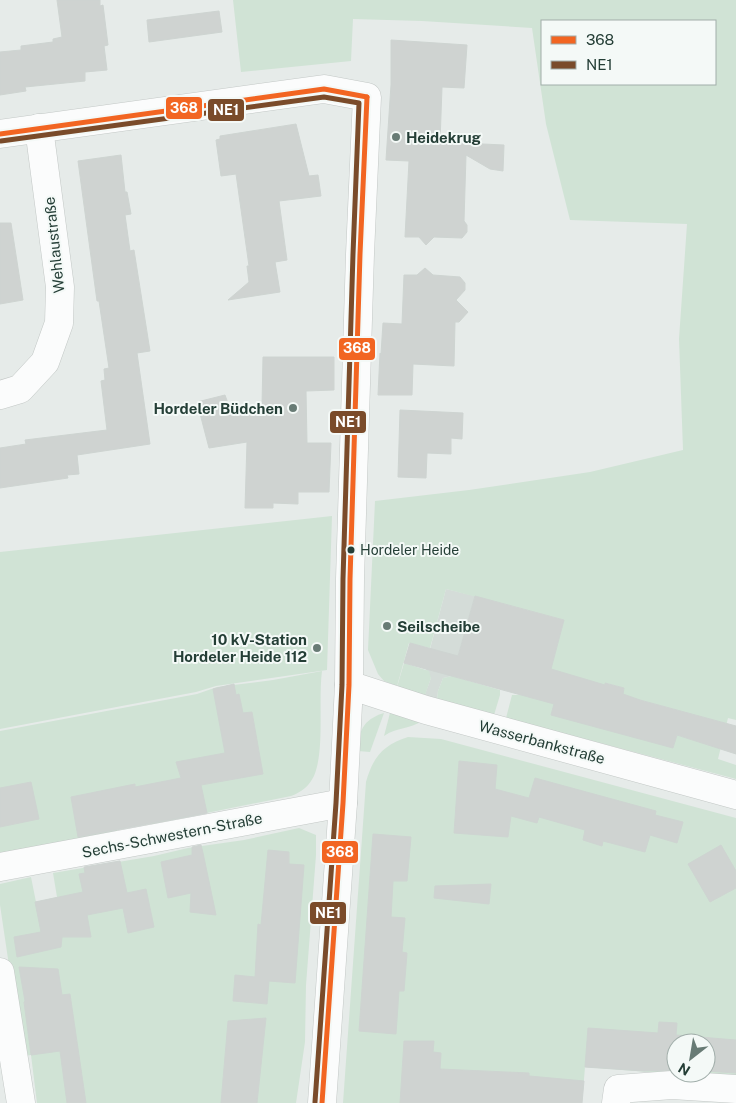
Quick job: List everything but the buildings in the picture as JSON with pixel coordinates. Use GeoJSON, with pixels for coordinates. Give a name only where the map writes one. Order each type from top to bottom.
{"type":"FeatureCollection","features":[{"type":"Feature","properties":{"kind":"street"},"geometry":{"type":"LineString","coordinates":[[0,134],[324,89],[367,97],[359,273],[350,579],[349,685],[343,803],[322,1103]]}},
{"type":"Feature","properties":{"kind":"street","name":"Wehlaustraße"},"geometry":{"type":"LineString","coordinates":[[0,395],[20,389],[45,362],[59,323],[60,287],[39,128]]}},
{"type":"Feature","properties":{"kind":"street","name":"Wasserbankstraße"},"geometry":{"type":"LineString","coordinates":[[349,685],[426,710],[736,795]]}},
{"type":"Feature","properties":{"kind":"street","name":"Sechs-Schwestern-Straße"},"geometry":{"type":"LineString","coordinates":[[0,867],[343,803]]}},
{"type":"Feature","properties":{"kind":"street"},"geometry":{"type":"LineString","coordinates":[[0,972],[21,1103]]}},
{"type":"Feature","properties":{"kind":"street"},"geometry":{"type":"LineString","coordinates":[[616,1103],[618,1089],[672,1085],[736,1089]]}},
{"type":"Feature","properties":{"kind":"shaded area"},"geometry":{"type":"Polygon","coordinates":[[[446,589],[475,596],[452,676],[443,678],[437,699],[420,708],[431,678],[425,668],[446,589]]]}},
{"type":"Feature","properties":{"kind":"green space"},"geometry":{"type":"Polygon","coordinates":[[[233,0],[736,0],[736,720],[728,718],[718,759],[736,765],[736,779],[506,718],[512,695],[542,700],[543,697],[673,748],[677,735],[700,742],[719,722],[640,700],[635,701],[622,697],[624,688],[606,683],[604,690],[563,673],[548,679],[564,620],[446,589],[430,648],[409,643],[397,686],[384,681],[378,674],[368,650],[375,501],[469,490],[590,472],[683,450],[679,339],[687,224],[570,220],[546,124],[532,28],[353,19],[351,61],[241,72],[233,0]]]}},
{"type":"Feature","properties":{"kind":"green space"},"geometry":{"type":"Polygon","coordinates":[[[332,516],[327,670],[216,686],[196,692],[0,729],[0,552],[332,516]]]}},
{"type":"Feature","properties":{"kind":"green space"},"geometry":{"type":"Polygon","coordinates":[[[404,663],[429,671],[431,678],[425,695],[397,687],[404,663]]]}},
{"type":"Feature","properties":{"kind":"green space"},"geometry":{"type":"Polygon","coordinates":[[[322,671],[320,739],[317,765],[310,783],[299,793],[152,824],[148,802],[116,824],[117,831],[0,853],[0,731],[197,694],[217,687],[273,680],[322,671]]]}},
{"type":"Feature","properties":{"kind":"green space"},"geometry":{"type":"Polygon","coordinates":[[[452,676],[500,690],[494,715],[437,699],[443,678],[452,676]]]}},
{"type":"Feature","properties":{"kind":"green space"},"geometry":{"type":"Polygon","coordinates":[[[384,713],[370,752],[358,751],[359,738],[363,727],[371,719],[384,713]]]}},
{"type":"Feature","properties":{"kind":"green space"},"geometry":{"type":"Polygon","coordinates":[[[390,713],[422,721],[384,736],[390,713]]]}},
{"type":"Feature","properties":{"kind":"green space"},"geometry":{"type":"Polygon","coordinates":[[[408,737],[441,739],[736,818],[736,1079],[716,1077],[716,1033],[666,1033],[666,1073],[585,1067],[582,1103],[343,1103],[366,782],[372,766],[380,753],[392,744],[408,737]]]}},
{"type":"Feature","properties":{"kind":"green space"},"geometry":{"type":"Polygon","coordinates":[[[299,828],[316,835],[316,855],[306,985],[305,1042],[296,1103],[37,1103],[31,1055],[20,1057],[0,905],[0,884],[31,877],[36,902],[57,897],[53,873],[154,856],[188,848],[244,840],[299,828]]]}},
{"type":"Feature","properties":{"kind":"transit line","name":"368"},"geometry":{"type":"LineString","coordinates":[[0,134],[324,89],[367,97]]}},
{"type":"Feature","properties":{"kind":"transit line","name":"NE1"},"geometry":{"type":"LineString","coordinates":[[1,141],[324,97],[359,103],[343,579],[342,685],[336,803],[315,1102]]}},
{"type":"Feature","properties":{"kind":"transit line","name":"368"},"geometry":{"type":"LineString","coordinates":[[322,1103],[343,803],[349,685],[350,579],[367,97]]}},
{"type":"Feature","properties":{"kind":"place","name":"Heidekrug"},"geometry":{"type":"Point","coordinates":[396,137]}},
{"type":"Feature","properties":{"kind":"place","name":"Hordeler Büdchen"},"geometry":{"type":"Point","coordinates":[293,408]}},
{"type":"Feature","properties":{"kind":"place","name":"Hordeler Heide"},"geometry":{"type":"Point","coordinates":[351,550]}},
{"type":"Feature","properties":{"kind":"place","name":"Seilscheibe"},"geometry":{"type":"Point","coordinates":[387,626]}},
{"type":"Feature","properties":{"kind":"place","name":"10 kV-Station Hordeler Heide 112"},"geometry":{"type":"Point","coordinates":[317,648]}}]}
